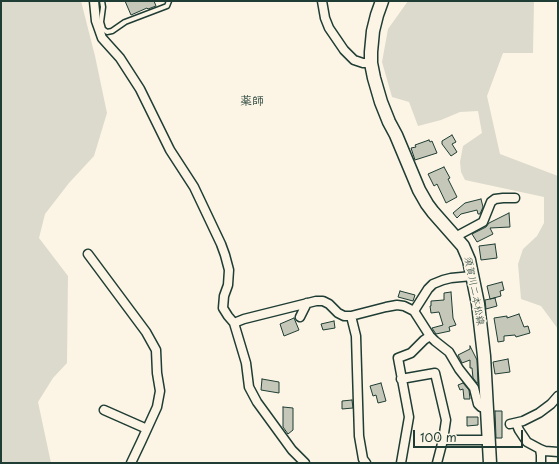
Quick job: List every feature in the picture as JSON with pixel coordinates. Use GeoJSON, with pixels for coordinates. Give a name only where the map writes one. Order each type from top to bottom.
{"type":"FeatureCollection","features":[{"type":"Feature","properties":{"kind":"main road","name":"須賀川二本松線"},"geometry":{"type":"LineString","coordinates":[[382,1],[373,31],[371,52],[371,63],[381,102],[427,204],[463,246],[469,260],[481,324],[490,463]]}},
{"type":"Feature","properties":{"kind":"street"},"geometry":{"type":"LineString","coordinates":[[94,1],[96,21],[102,38],[120,58],[140,89],[170,150],[194,187],[221,244],[229,270],[228,285],[224,296],[223,308],[234,323],[246,363],[249,387],[257,402],[292,450],[305,463]]}},
{"type":"Feature","properties":{"kind":"street"},"geometry":{"type":"LineString","coordinates":[[322,1],[325,18],[329,28],[344,50],[354,60],[363,63],[371,63]]}},
{"type":"Feature","properties":{"kind":"street"},"geometry":{"type":"LineString","coordinates":[[455,237],[483,222],[491,202],[495,199],[514,198]]}},
{"type":"Feature","properties":{"kind":"street"},"geometry":{"type":"LineString","coordinates":[[88,254],[146,332],[156,350],[157,373],[160,390],[157,406],[142,442],[131,463]]}},
{"type":"Feature","properties":{"kind":"street"},"geometry":{"type":"LineString","coordinates":[[414,311],[428,289],[433,284],[451,278],[472,276]]}},
{"type":"Feature","properties":{"kind":"street"},"geometry":{"type":"LineString","coordinates":[[234,323],[244,319],[316,301],[323,301],[329,304],[338,313],[344,316],[351,316],[397,305],[404,306],[414,311],[430,336],[449,352],[474,388],[475,397],[478,404],[487,409]]}},
{"type":"Feature","properties":{"kind":"street"},"geometry":{"type":"LineString","coordinates":[[300,317],[307,303]]}},
{"type":"Feature","properties":{"kind":"street"},"geometry":{"type":"LineString","coordinates":[[351,316],[356,336],[359,436],[363,459],[366,463]]}},
{"type":"Feature","properties":{"kind":"street"},"geometry":{"type":"LineString","coordinates":[[403,462],[409,417],[398,358],[411,353],[430,336]]}},
{"type":"Feature","properties":{"kind":"street"},"geometry":{"type":"LineString","coordinates":[[401,379],[435,373],[446,420],[437,463]]}},
{"type":"Feature","properties":{"kind":"street"},"geometry":{"type":"LineString","coordinates":[[558,396],[551,404],[539,413],[522,421],[513,423],[527,442],[545,451],[558,452]]}},
{"type":"Feature","properties":{"kind":"street"},"geometry":{"type":"LineString","coordinates":[[104,410],[147,429]]}},
{"type":"Feature","properties":{"kind":"street"},"geometry":{"type":"LineString","coordinates":[[443,440],[489,440]]}},
{"type":"Feature","properties":{"kind":"street"},"geometry":{"type":"LineString","coordinates":[[540,449],[541,463]]}},
{"type":"Feature","properties":{"kind":"lane"},"geometry":{"type":"LineString","coordinates":[[102,1],[103,7],[101,22],[103,29],[107,32],[112,31],[124,22],[167,6],[169,1]]}},
{"type":"Feature","properties":{"kind":"shaded area"},"geometry":{"type":"Polygon","coordinates":[[[1,1],[81,1],[95,56],[107,113],[94,156],[69,183],[45,214],[39,238],[68,276],[67,363],[53,378],[38,402],[51,463],[1,463],[1,1]]]}},
{"type":"Feature","properties":{"kind":"shaded area"},"geometry":{"type":"Polygon","coordinates":[[[408,1],[534,1],[533,53],[503,53],[487,96],[500,154],[558,176],[558,329],[541,306],[521,299],[518,264],[523,249],[537,236],[544,223],[544,197],[465,180],[461,172],[460,162],[463,146],[482,133],[478,111],[460,112],[441,120],[418,126],[409,102],[392,97],[382,62],[388,29],[408,1]]]}},
{"type":"Feature","properties":{"kind":"building"},"geometry":{"type":"Polygon","coordinates":[[[125,1],[154,1],[156,6],[131,15],[125,1]]]}},
{"type":"Feature","properties":{"kind":"building"},"geometry":{"type":"Polygon","coordinates":[[[452,135],[456,142],[452,144],[457,152],[451,156],[442,144],[442,141],[452,135]]]}},
{"type":"Feature","properties":{"kind":"building"},"geometry":{"type":"Polygon","coordinates":[[[429,140],[430,142],[432,141],[437,153],[415,160],[411,148],[429,140]]]}},
{"type":"Feature","properties":{"kind":"building"},"geometry":{"type":"Polygon","coordinates":[[[444,167],[457,197],[446,203],[437,184],[434,186],[428,174],[444,167]]]}},
{"type":"Feature","properties":{"kind":"building"},"geometry":{"type":"Polygon","coordinates":[[[481,199],[483,207],[480,214],[478,214],[477,210],[461,214],[457,218],[453,213],[465,203],[481,199]]]}},
{"type":"Feature","properties":{"kind":"building"},"geometry":{"type":"Polygon","coordinates":[[[509,213],[510,227],[490,228],[493,234],[477,242],[472,234],[509,213]]]}},
{"type":"Feature","properties":{"kind":"building"},"geometry":{"type":"Polygon","coordinates":[[[495,244],[497,258],[481,260],[479,246],[495,244]]]}},
{"type":"Feature","properties":{"kind":"building"},"geometry":{"type":"Polygon","coordinates":[[[502,282],[504,290],[500,291],[501,296],[490,299],[487,286],[502,282]]]}},
{"type":"Feature","properties":{"kind":"building"},"geometry":{"type":"Polygon","coordinates":[[[400,291],[415,295],[413,301],[398,297],[400,291]]]}},
{"type":"Feature","properties":{"kind":"building"},"geometry":{"type":"Polygon","coordinates":[[[451,292],[453,318],[456,325],[449,327],[450,331],[436,334],[432,328],[443,325],[439,312],[431,313],[431,301],[444,300],[444,293],[451,292]]]}},
{"type":"Feature","properties":{"kind":"building"},"geometry":{"type":"Polygon","coordinates":[[[495,298],[497,306],[486,309],[485,300],[495,298]]]}},
{"type":"Feature","properties":{"kind":"building"},"geometry":{"type":"Polygon","coordinates":[[[519,314],[524,327],[528,326],[530,333],[516,337],[515,335],[504,336],[504,341],[498,342],[494,318],[507,316],[507,318],[519,314]]]}},
{"type":"Feature","properties":{"kind":"building"},"geometry":{"type":"Polygon","coordinates":[[[294,318],[299,330],[284,336],[280,324],[294,318]]]}},
{"type":"Feature","properties":{"kind":"building"},"geometry":{"type":"Polygon","coordinates":[[[334,321],[335,328],[323,330],[321,324],[334,321]]]}},
{"type":"Feature","properties":{"kind":"building"},"geometry":{"type":"Polygon","coordinates":[[[470,346],[477,360],[478,383],[473,378],[472,368],[470,368],[470,360],[462,363],[458,355],[470,349],[470,346]]]}},
{"type":"Feature","properties":{"kind":"building"},"geometry":{"type":"Polygon","coordinates":[[[508,359],[510,372],[495,374],[493,362],[508,359]]]}},
{"type":"Feature","properties":{"kind":"building"},"geometry":{"type":"Polygon","coordinates":[[[262,379],[279,382],[279,393],[261,390],[262,379]]]}},
{"type":"Feature","properties":{"kind":"building"},"geometry":{"type":"Polygon","coordinates":[[[381,383],[386,401],[378,403],[376,395],[373,396],[370,386],[381,383]]]}},
{"type":"Feature","properties":{"kind":"building"},"geometry":{"type":"Polygon","coordinates":[[[463,383],[469,390],[470,399],[464,399],[463,389],[460,390],[458,385],[463,383]]]}},
{"type":"Feature","properties":{"kind":"building"},"geometry":{"type":"Polygon","coordinates":[[[352,400],[353,408],[342,409],[342,401],[352,400]]]}},
{"type":"Feature","properties":{"kind":"building"},"geometry":{"type":"Polygon","coordinates":[[[283,407],[293,408],[293,430],[288,434],[283,427],[283,407]]]}},
{"type":"Feature","properties":{"kind":"building"},"geometry":{"type":"Polygon","coordinates":[[[495,411],[502,411],[502,438],[496,438],[495,411]]]}},
{"type":"Feature","properties":{"kind":"building"},"geometry":{"type":"Polygon","coordinates":[[[467,417],[478,417],[478,425],[467,426],[467,417]]]}},
{"type":"Feature","properties":{"kind":"district","name":"薬師"},"geometry":{"type":"Point","coordinates":[252,102]}}]}
